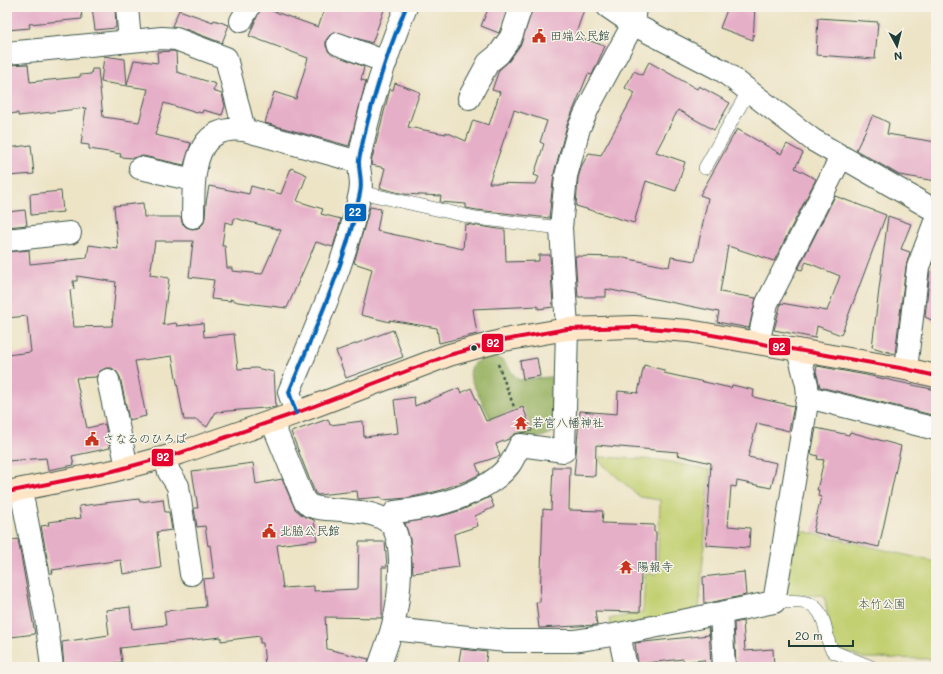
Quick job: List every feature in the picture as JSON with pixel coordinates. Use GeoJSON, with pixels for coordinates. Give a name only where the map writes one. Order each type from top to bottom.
{"type":"FeatureCollection","features":[{"type":"Feature","properties":{"kind":"street"},"geometry":{"type":"LineString","coordinates":[[127,7],[130,41]]}},
{"type":"Feature","properties":{"kind":"street"},"geometry":{"type":"LineString","coordinates":[[296,414],[289,392],[341,265],[360,192],[362,178],[359,162],[376,92],[406,7]]}},
{"type":"Feature","properties":{"kind":"street"},"geometry":{"type":"LineString","coordinates":[[469,98],[488,63],[499,54],[511,37],[521,7]]}},
{"type":"Feature","properties":{"kind":"street"},"geometry":{"type":"LineString","coordinates":[[608,7],[634,16],[724,71],[796,128],[841,157],[936,210]]}},
{"type":"Feature","properties":{"kind":"street"},"geometry":{"type":"LineString","coordinates":[[389,522],[395,512],[423,509],[454,499],[495,479],[510,464],[520,445],[564,451],[567,329],[560,228],[566,176],[579,128],[634,16]]}},
{"type":"Feature","properties":{"kind":"street"},"geometry":{"type":"LineString","coordinates":[[7,54],[169,38],[226,58],[244,130]]}},
{"type":"Feature","properties":{"kind":"street"},"geometry":{"type":"LineString","coordinates":[[338,44],[386,62]]}},
{"type":"Feature","properties":{"kind":"street"},"geometry":{"type":"LineString","coordinates":[[193,216],[194,180],[198,157],[205,143],[216,133],[229,128],[244,130],[359,162]]}},
{"type":"Feature","properties":{"kind":"street"},"geometry":{"type":"LineString","coordinates":[[758,343],[767,303],[841,157]]}},
{"type":"Feature","properties":{"kind":"street"},"geometry":{"type":"LineString","coordinates":[[140,168],[194,180]]}},
{"type":"Feature","properties":{"kind":"street"},"geometry":{"type":"LineString","coordinates":[[906,369],[918,267],[936,219]]}},
{"type":"Feature","properties":{"kind":"street"},"geometry":{"type":"LineString","coordinates":[[7,240],[70,233]]}},
{"type":"Feature","properties":{"kind":"street"},"geometry":{"type":"LineString","coordinates":[[52,667],[46,618],[14,491],[165,458],[296,414],[422,364],[449,355],[504,340],[567,329],[627,327],[689,331],[906,369],[936,376]]}},
{"type":"Feature","properties":{"kind":"street"},"geometry":{"type":"LineString","coordinates":[[392,629],[528,642],[574,641],[619,634],[774,602],[808,397],[807,385],[798,350]]}},
{"type":"Feature","properties":{"kind":"street"},"geometry":{"type":"LineString","coordinates":[[108,380],[127,467]]}},
{"type":"Feature","properties":{"kind":"street"},"geometry":{"type":"LineString","coordinates":[[808,397],[936,428]]}},
{"type":"Feature","properties":{"kind":"street"},"geometry":{"type":"LineString","coordinates":[[272,422],[300,494],[310,506],[378,515],[389,522],[396,533],[399,571],[398,596],[392,629],[379,667]]}},
{"type":"Feature","properties":{"kind":"street"},"geometry":{"type":"LineString","coordinates":[[165,458],[169,472],[178,486],[191,574]]}},
{"type":"Feature","properties":{"kind":"street"},"geometry":{"type":"LineString","coordinates":[[721,614],[724,667]]}},
{"type":"Feature","properties":{"kind":"street"},"geometry":{"type":"LineString","coordinates":[[619,634],[626,667]]}},
{"type":"Feature","properties":{"kind":"lane"},"geometry":{"type":"LineString","coordinates":[[705,168],[749,90]]}},
{"type":"Feature","properties":{"kind":"lane"},"geometry":{"type":"LineString","coordinates":[[360,192],[476,218],[560,228]]}},
{"type":"Feature","properties":{"kind":"lane"},"geometry":{"type":"LineString","coordinates":[[774,602],[799,602],[817,608],[825,621],[830,649],[871,667]]}},
{"type":"Feature","properties":{"kind":"path"},"geometry":{"type":"LineString","coordinates":[[498,364],[514,407]]}},
{"type":"Feature","properties":{"kind":"green space"},"geometry":{"type":"Polygon","coordinates":[[[490,357],[504,362],[519,380],[550,377],[556,378],[554,432],[540,438],[525,441],[511,440],[498,434],[471,380],[470,375],[474,364],[480,360],[490,357]]]}},
{"type":"Feature","properties":{"kind":"green space"},"geometry":{"type":"Polygon","coordinates":[[[599,457],[660,460],[710,470],[699,611],[611,628],[609,619],[643,612],[645,574],[657,574],[660,500],[640,497],[600,462],[599,457]]]}},
{"type":"Feature","properties":{"kind":"green space","name":"本竹公園"},"geometry":{"type":"Polygon","coordinates":[[[794,529],[936,562],[936,659],[863,658],[834,648],[824,595],[786,596],[783,584],[794,529]]]}},
{"type":"Feature","properties":{"kind":"building"},"geometry":{"type":"Polygon","coordinates":[[[7,7],[81,7],[82,19],[29,24],[30,28],[7,30],[7,7]]]}},
{"type":"Feature","properties":{"kind":"building"},"geometry":{"type":"Polygon","coordinates":[[[92,7],[115,7],[116,28],[95,30],[92,7]]]}},
{"type":"Feature","properties":{"kind":"building"},"geometry":{"type":"Polygon","coordinates":[[[261,7],[318,27],[326,7],[385,7],[372,43],[336,32],[330,35],[326,40],[326,46],[329,52],[364,67],[361,80],[366,81],[349,146],[265,123],[274,92],[296,99],[308,58],[249,36],[261,7]]]}},
{"type":"Feature","properties":{"kind":"building"},"geometry":{"type":"Polygon","coordinates":[[[489,7],[508,7],[499,33],[481,26],[489,7]]]}},
{"type":"Feature","properties":{"kind":"building"},"geometry":{"type":"Polygon","coordinates":[[[533,7],[585,7],[575,36],[605,46],[592,75],[588,74],[567,125],[554,173],[549,218],[477,210],[466,208],[466,204],[440,202],[441,196],[404,194],[380,188],[385,168],[372,165],[371,162],[390,89],[393,90],[395,83],[420,92],[408,127],[446,134],[446,132],[466,141],[473,120],[489,125],[500,92],[492,90],[499,70],[509,61],[521,44],[533,7]],[[514,110],[489,183],[536,184],[539,177],[534,175],[544,144],[540,142],[547,121],[514,110]]]}},
{"type":"Feature","properties":{"kind":"building"},"geometry":{"type":"Polygon","coordinates":[[[728,7],[755,7],[753,40],[720,28],[728,7]]]}},
{"type":"Feature","properties":{"kind":"building"},"geometry":{"type":"Polygon","coordinates":[[[179,10],[213,22],[214,20],[229,25],[222,43],[180,27],[172,26],[179,10]]]}},
{"type":"Feature","properties":{"kind":"building"},"geometry":{"type":"Polygon","coordinates":[[[818,18],[878,22],[875,59],[816,55],[818,18]]]}},
{"type":"Feature","properties":{"kind":"building"},"geometry":{"type":"Polygon","coordinates":[[[157,52],[176,52],[177,72],[216,84],[213,91],[222,94],[225,106],[222,115],[203,110],[202,113],[197,113],[164,103],[155,135],[191,143],[184,165],[143,156],[133,158],[120,157],[121,154],[89,149],[89,145],[81,144],[86,108],[18,116],[18,113],[7,114],[7,65],[28,64],[30,82],[80,77],[80,75],[91,74],[92,69],[98,69],[103,117],[139,122],[148,89],[101,82],[104,56],[125,59],[127,85],[134,60],[158,63],[157,52]]]}},
{"type":"Feature","properties":{"kind":"building"},"geometry":{"type":"Polygon","coordinates":[[[649,62],[697,89],[699,86],[730,103],[714,130],[678,110],[656,152],[685,162],[676,191],[646,181],[634,223],[576,206],[578,178],[582,165],[589,153],[601,155],[635,93],[625,88],[634,71],[642,75],[649,62]]]}},
{"type":"Feature","properties":{"kind":"building"},"geometry":{"type":"Polygon","coordinates":[[[873,115],[889,123],[887,134],[936,142],[936,181],[899,175],[856,150],[873,115]]]}},
{"type":"Feature","properties":{"kind":"building"},"geometry":{"type":"Polygon","coordinates":[[[737,129],[781,154],[787,144],[803,153],[795,168],[816,179],[774,261],[728,246],[720,292],[756,298],[749,328],[717,322],[719,312],[606,289],[606,297],[578,297],[575,256],[619,257],[669,267],[671,257],[695,261],[708,198],[700,195],[737,129]]]}},
{"type":"Feature","properties":{"kind":"building"},"geometry":{"type":"Polygon","coordinates":[[[31,145],[34,174],[8,176],[7,148],[31,145]]]}},
{"type":"Feature","properties":{"kind":"building"},"geometry":{"type":"Polygon","coordinates":[[[291,168],[307,175],[297,201],[323,209],[321,214],[341,219],[333,247],[316,242],[287,308],[238,302],[230,299],[231,301],[211,299],[214,280],[189,277],[193,241],[155,241],[150,275],[169,278],[163,325],[176,323],[177,326],[203,323],[204,337],[234,334],[238,369],[256,368],[274,372],[276,407],[216,412],[207,427],[197,420],[184,420],[172,356],[135,361],[146,416],[129,420],[120,377],[112,368],[106,368],[100,371],[96,377],[76,378],[87,428],[105,424],[110,448],[72,456],[74,465],[48,470],[46,458],[7,461],[7,355],[31,352],[27,316],[7,318],[7,252],[29,250],[30,264],[87,258],[89,245],[118,249],[114,206],[143,203],[144,217],[181,217],[182,223],[186,227],[192,229],[199,228],[203,224],[209,186],[249,194],[251,186],[281,194],[291,168]],[[234,218],[233,224],[225,222],[222,246],[225,246],[227,268],[232,268],[232,271],[262,274],[281,230],[234,218]],[[77,276],[77,281],[73,281],[74,289],[70,290],[74,327],[112,326],[116,282],[77,276]]]}},
{"type":"Feature","properties":{"kind":"building"},"geometry":{"type":"Polygon","coordinates":[[[61,191],[63,212],[31,215],[30,194],[61,191]]]}},
{"type":"Feature","properties":{"kind":"building"},"geometry":{"type":"Polygon","coordinates":[[[835,196],[886,215],[841,335],[817,326],[815,338],[774,330],[781,303],[827,311],[840,276],[806,262],[802,270],[798,269],[835,196]]]}},
{"type":"Feature","properties":{"kind":"building"},"geometry":{"type":"Polygon","coordinates":[[[370,207],[381,209],[377,231],[463,249],[465,224],[505,230],[506,262],[539,261],[539,255],[550,255],[553,307],[538,309],[538,306],[473,309],[477,334],[439,343],[437,328],[389,320],[390,322],[361,315],[372,269],[354,263],[370,207]]]}},
{"type":"Feature","properties":{"kind":"building"},"geometry":{"type":"Polygon","coordinates":[[[25,210],[27,225],[7,227],[7,212],[25,210]]]}},
{"type":"Feature","properties":{"kind":"building"},"geometry":{"type":"Polygon","coordinates":[[[888,216],[911,224],[901,249],[910,252],[906,266],[895,354],[872,347],[888,216]]]}},
{"type":"Feature","properties":{"kind":"building"},"geometry":{"type":"Polygon","coordinates":[[[933,262],[936,263],[936,322],[925,317],[930,270],[933,262]]]}},
{"type":"Feature","properties":{"kind":"building"},"geometry":{"type":"Polygon","coordinates":[[[393,330],[403,357],[346,378],[336,351],[393,330]]]}},
{"type":"Feature","properties":{"kind":"building"},"geometry":{"type":"Polygon","coordinates":[[[537,358],[540,376],[523,379],[520,361],[537,358]]]}},
{"type":"Feature","properties":{"kind":"building"},"geometry":{"type":"Polygon","coordinates":[[[644,365],[664,370],[664,373],[731,388],[732,385],[754,390],[753,397],[794,406],[789,431],[757,423],[748,457],[777,463],[771,488],[737,481],[736,487],[731,486],[728,526],[750,528],[749,548],[706,545],[711,463],[677,455],[678,452],[596,445],[595,476],[574,475],[580,411],[617,414],[618,391],[638,393],[644,365]]]}},
{"type":"Feature","properties":{"kind":"building"},"geometry":{"type":"Polygon","coordinates":[[[817,366],[936,390],[936,416],[820,387],[816,371],[817,366]]]}},
{"type":"Feature","properties":{"kind":"building"},"geometry":{"type":"Polygon","coordinates":[[[459,388],[461,393],[471,388],[486,421],[523,407],[532,431],[515,434],[509,439],[496,444],[500,456],[476,464],[480,474],[438,491],[408,498],[382,500],[381,497],[358,499],[357,491],[318,495],[315,493],[291,432],[328,419],[330,425],[363,421],[364,437],[398,433],[394,400],[414,397],[415,406],[459,388]]]}},
{"type":"Feature","properties":{"kind":"building"},"geometry":{"type":"Polygon","coordinates":[[[816,428],[849,435],[850,432],[901,446],[879,547],[813,532],[821,497],[818,496],[819,490],[817,490],[824,460],[817,459],[818,456],[811,454],[816,428]]]}},
{"type":"Feature","properties":{"kind":"building"},"geometry":{"type":"Polygon","coordinates":[[[253,463],[256,484],[282,479],[295,509],[302,515],[314,520],[317,540],[277,545],[283,588],[314,586],[314,591],[357,589],[359,542],[385,542],[387,567],[382,567],[382,618],[325,617],[327,649],[369,659],[367,667],[265,667],[263,643],[260,643],[260,636],[221,641],[221,637],[120,648],[122,662],[85,667],[64,667],[62,642],[109,635],[106,610],[130,607],[132,629],[166,625],[164,611],[206,607],[203,579],[214,578],[210,545],[208,546],[205,526],[197,527],[194,508],[198,508],[192,471],[253,463]]]}},
{"type":"Feature","properties":{"kind":"building"},"geometry":{"type":"Polygon","coordinates":[[[553,467],[570,467],[569,510],[603,511],[602,523],[654,525],[654,532],[656,532],[656,564],[653,564],[653,570],[641,570],[640,612],[595,611],[597,625],[539,628],[536,602],[540,602],[543,509],[551,510],[553,467]]]}},
{"type":"Feature","properties":{"kind":"building"},"geometry":{"type":"Polygon","coordinates":[[[490,497],[494,507],[475,516],[478,526],[454,534],[459,567],[413,573],[410,539],[405,523],[462,510],[490,497]]]}},
{"type":"Feature","properties":{"kind":"building"},"geometry":{"type":"Polygon","coordinates":[[[139,499],[140,502],[163,499],[165,512],[169,512],[172,530],[157,532],[161,568],[123,574],[121,560],[52,570],[53,573],[50,573],[41,526],[49,525],[48,522],[81,518],[79,506],[139,499]]]}},
{"type":"Feature","properties":{"kind":"building"},"geometry":{"type":"Polygon","coordinates":[[[18,539],[35,634],[11,637],[10,633],[7,634],[7,541],[18,539]]]}},
{"type":"Feature","properties":{"kind":"building"},"geometry":{"type":"Polygon","coordinates":[[[744,572],[746,595],[704,604],[703,577],[744,572]]]}},
{"type":"Feature","properties":{"kind":"building"},"geometry":{"type":"Polygon","coordinates":[[[743,621],[745,651],[773,649],[774,667],[736,667],[734,623],[743,621]]]}},
{"type":"Feature","properties":{"kind":"building"},"geometry":{"type":"Polygon","coordinates":[[[709,628],[711,667],[705,667],[704,660],[684,662],[683,659],[638,664],[635,643],[709,635],[709,628]]]}},
{"type":"Feature","properties":{"kind":"building"},"geometry":{"type":"Polygon","coordinates":[[[461,649],[487,652],[485,667],[458,667],[461,649]]]}},
{"type":"Feature","properties":{"kind":"transit line","name":"22"},"geometry":{"type":"LineString","coordinates":[[296,413],[289,392],[320,319],[347,244],[361,189],[359,160],[363,141],[385,63],[406,7]]}},
{"type":"Feature","properties":{"kind":"transit line","name":"92"},"geometry":{"type":"LineString","coordinates":[[7,492],[113,471],[180,453],[296,413],[449,355],[504,340],[567,329],[634,327],[689,331],[906,369],[936,376]]}},
{"type":"Feature","properties":{"kind":"place","name":"田端公民館"},"geometry":{"type":"Point","coordinates":[539,36]}},
{"type":"Feature","properties":{"kind":"place","name":"若宮八幡神社"},"geometry":{"type":"Point","coordinates":[521,423]}},
{"type":"Feature","properties":{"kind":"place","name":"さなるのひろば"},"geometry":{"type":"Point","coordinates":[92,439]}},
{"type":"Feature","properties":{"kind":"place","name":"北脇公民館"},"geometry":{"type":"Point","coordinates":[269,531]}},
{"type":"Feature","properties":{"kind":"place","name":"陽報寺"},"geometry":{"type":"Point","coordinates":[626,567]}}]}
